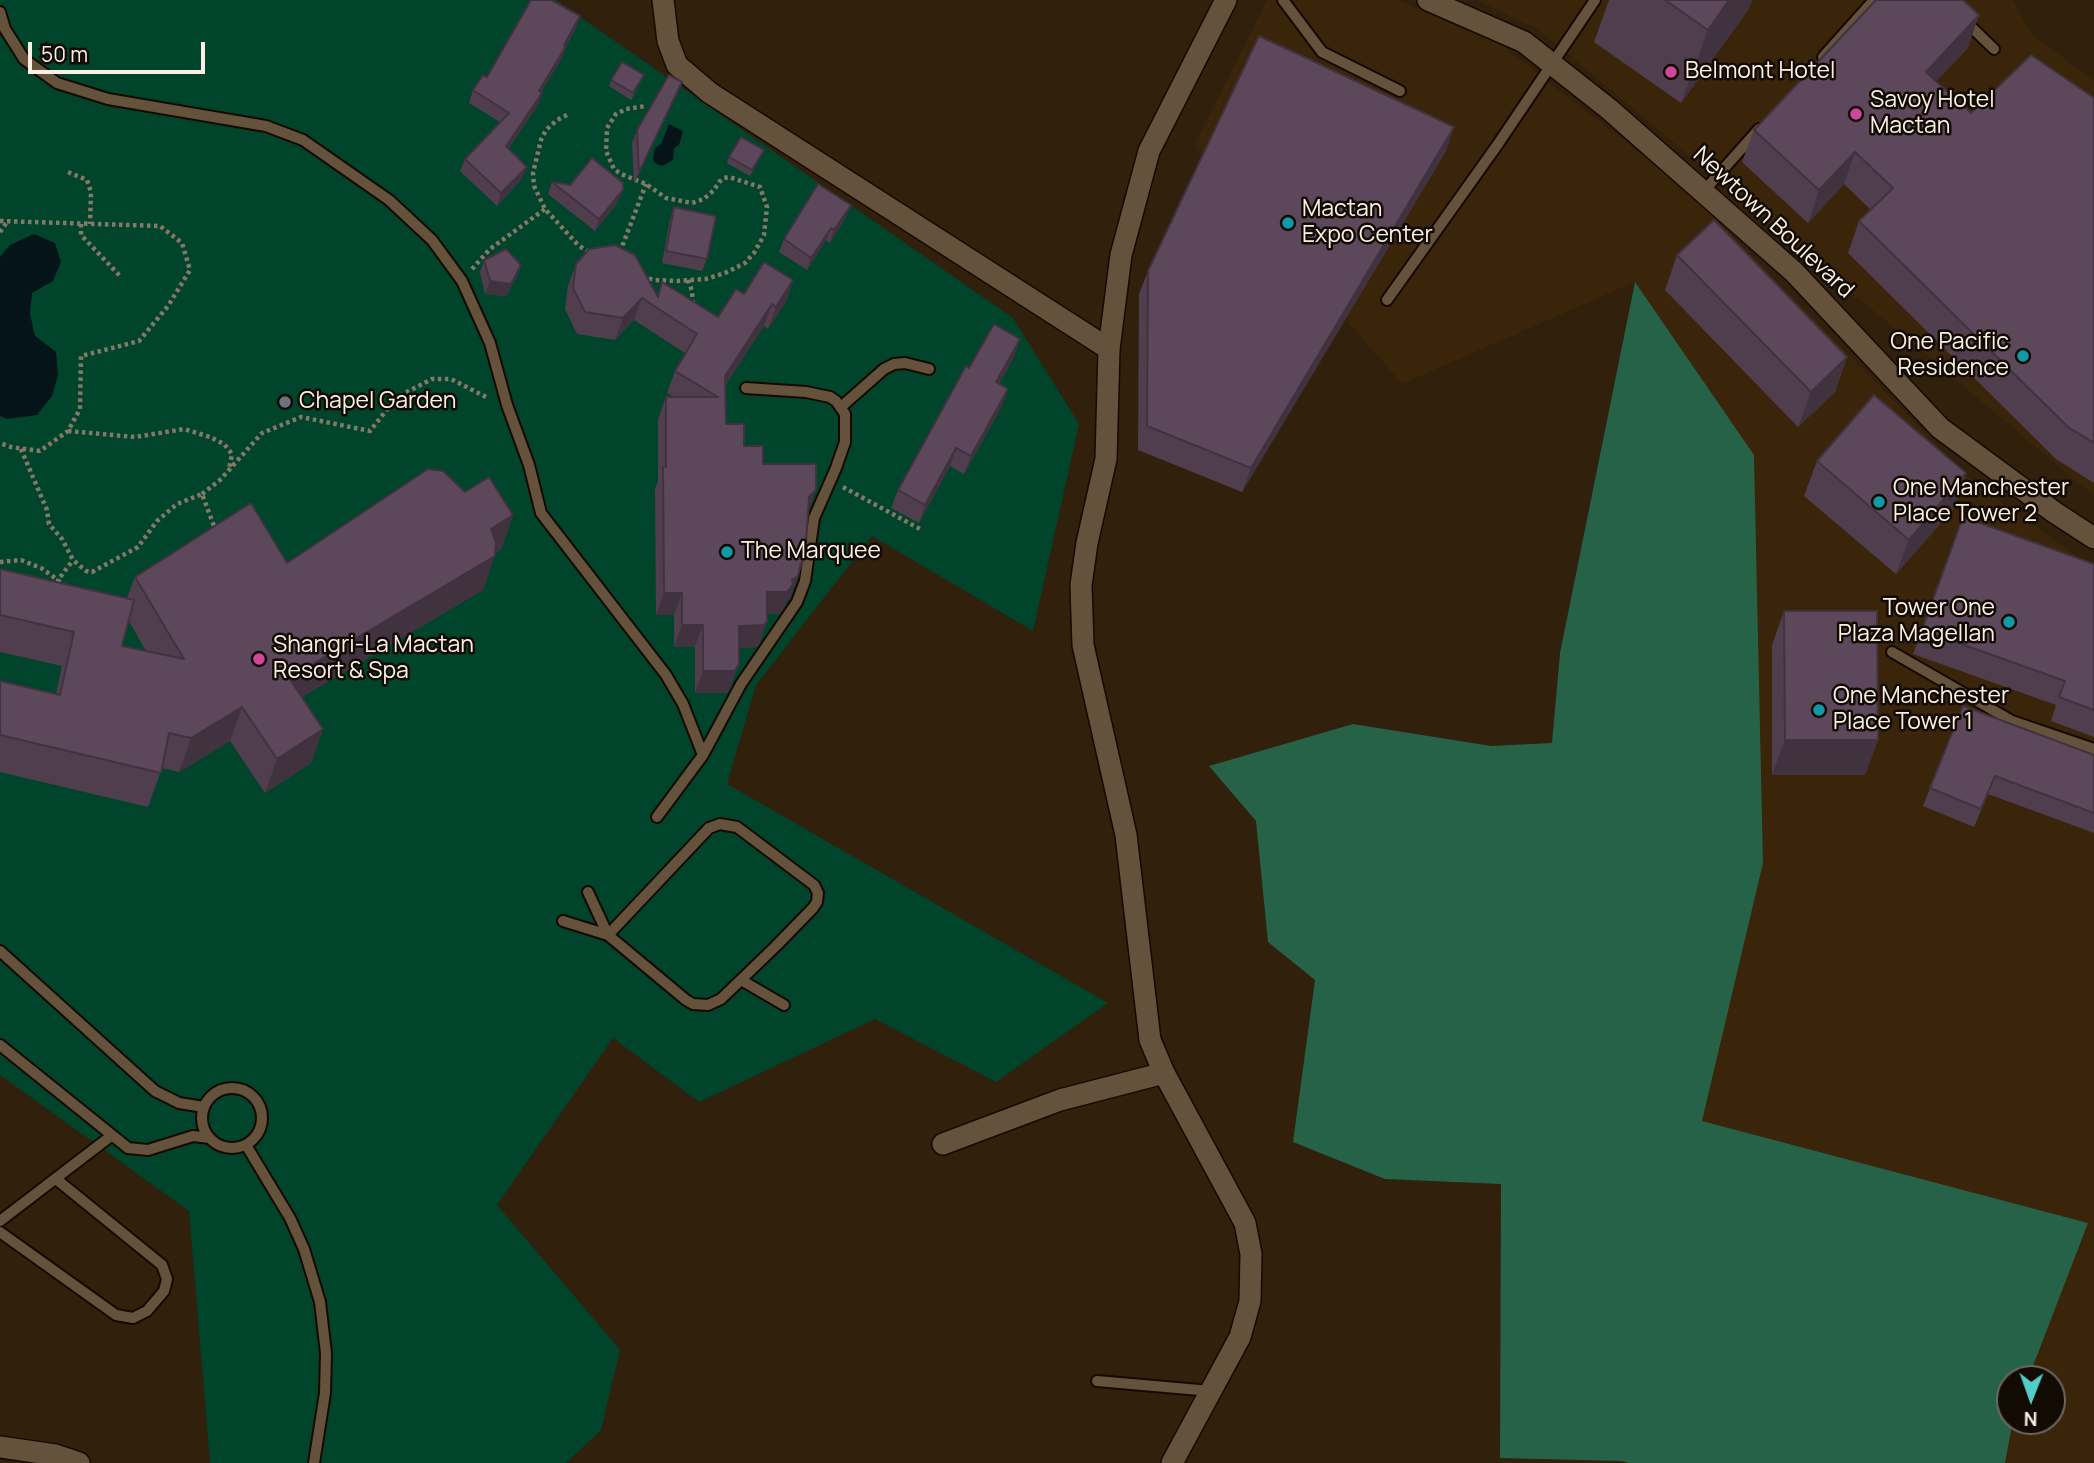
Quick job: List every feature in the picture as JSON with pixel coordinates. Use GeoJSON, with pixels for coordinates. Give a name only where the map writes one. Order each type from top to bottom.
{"type":"FeatureCollection","features":[{"type":"Feature","properties":{"kind":"street"},"geometry":{"type":"LineString","coordinates":[[663,0],[668,41],[677,65],[710,93],[1109,349]]}},
{"type":"Feature","properties":{"kind":"street"},"geometry":{"type":"LineString","coordinates":[[1172,1463],[1240,1337],[1250,1301],[1251,1254],[1245,1223],[1164,1073],[1150,1040],[1126,835],[1083,645],[1081,585],[1105,459],[1109,349],[1121,255],[1149,151],[1226,0]]}},
{"type":"Feature","properties":{"kind":"street","name":"Newtown Boulevard"},"geometry":{"type":"LineString","coordinates":[[1428,0],[1524,42],[1609,109],[1794,272],[1940,428],[2094,538]]}},
{"type":"Feature","properties":{"kind":"street"},"geometry":{"type":"LineString","coordinates":[[943,1144],[1060,1100],[1164,1073]]}},
{"type":"Feature","properties":{"kind":"street"},"geometry":{"type":"LineString","coordinates":[[0,1447],[55,1455],[79,1463]]}},
{"type":"Feature","properties":{"kind":"lane"},"geometry":{"type":"LineString","coordinates":[[1283,0],[1322,52],[1400,91]]}},
{"type":"Feature","properties":{"kind":"lane"},"geometry":{"type":"LineString","coordinates":[[1387,300],[1498,144],[1595,0]]}},
{"type":"Feature","properties":{"kind":"lane"},"geometry":{"type":"LineString","coordinates":[[1819,61],[1874,0]]}},
{"type":"Feature","properties":{"kind":"lane"},"geometry":{"type":"LineString","coordinates":[[0,12],[13,45],[24,60],[57,83],[108,99],[266,126],[303,140],[389,200],[432,240],[462,281],[490,343],[507,405],[529,465],[541,513],[666,674],[683,705],[703,755]]}},
{"type":"Feature","properties":{"kind":"lane"},"geometry":{"type":"LineString","coordinates":[[1960,16],[1994,49]]}},
{"type":"Feature","properties":{"kind":"lane"},"geometry":{"type":"LineString","coordinates":[[1703,192],[1765,122]]}},
{"type":"Feature","properties":{"kind":"lane"},"geometry":{"type":"LineString","coordinates":[[841,407],[884,369],[894,364],[905,363],[929,369]]}},
{"type":"Feature","properties":{"kind":"lane"},"geometry":{"type":"LineString","coordinates":[[657,817],[703,755],[741,684],[797,602],[805,581],[814,518],[845,442],[846,421],[836,401],[823,394],[746,388]]}},
{"type":"Feature","properties":{"kind":"lane"},"geometry":{"type":"LineString","coordinates":[[1892,652],[2012,721],[2094,749]]}},
{"type":"Feature","properties":{"kind":"lane"},"geometry":{"type":"LineString","coordinates":[[563,922],[608,935],[693,1004],[714,1003],[813,908],[818,893],[814,884],[732,825],[720,824],[709,828],[608,935]]}},
{"type":"Feature","properties":{"kind":"lane"},"geometry":{"type":"LineString","coordinates":[[588,892],[608,935]]}},
{"type":"Feature","properties":{"kind":"lane"},"geometry":{"type":"LineString","coordinates":[[0,951],[155,1091],[179,1104],[204,1107]]}},
{"type":"Feature","properties":{"kind":"lane"},"geometry":{"type":"LineString","coordinates":[[741,980],[784,1005]]}},
{"type":"Feature","properties":{"kind":"lane"},"geometry":{"type":"LineString","coordinates":[[0,1045],[128,1148],[148,1150],[193,1136],[209,1138]]}},
{"type":"Feature","properties":{"kind":"lane"},"geometry":{"type":"LineString","coordinates":[[224,1089],[244,1091],[259,1105],[262,1124],[259,1133],[246,1145],[226,1148],[217,1144],[209,1138],[202,1123],[204,1107],[215,1094],[224,1089]]}},
{"type":"Feature","properties":{"kind":"lane"},"geometry":{"type":"LineString","coordinates":[[0,1221],[111,1136]]}},
{"type":"Feature","properties":{"kind":"lane"},"geometry":{"type":"LineString","coordinates":[[246,1145],[290,1219],[304,1249],[320,1302],[324,1328],[325,1393],[314,1463]]}},
{"type":"Feature","properties":{"kind":"lane"},"geometry":{"type":"LineString","coordinates":[[0,1232],[116,1315],[134,1318],[148,1311],[164,1291],[167,1279],[162,1265],[56,1179]]}},
{"type":"Feature","properties":{"kind":"lane"},"geometry":{"type":"LineString","coordinates":[[1097,1381],[1211,1391]]}},
{"type":"Feature","properties":{"kind":"path"},"geometry":{"type":"LineString","coordinates":[[636,275],[655,280],[688,280],[706,279],[725,273],[744,263],[754,253],[764,235],[768,207],[760,187],[729,177],[719,182],[704,199],[692,203],[666,198],[646,184],[614,169],[606,151],[607,128],[616,114],[646,106]]}},
{"type":"Feature","properties":{"kind":"path"},"geometry":{"type":"LineString","coordinates":[[567,115],[546,130],[536,156],[534,186],[545,209],[578,245],[595,255]]}},
{"type":"Feature","properties":{"kind":"path"},"geometry":{"type":"LineString","coordinates":[[68,173],[87,180],[90,192],[90,224]]}},
{"type":"Feature","properties":{"kind":"path"},"geometry":{"type":"LineString","coordinates":[[619,254],[646,184]]}},
{"type":"Feature","properties":{"kind":"path"},"geometry":{"type":"LineString","coordinates":[[462,281],[489,249],[545,209]]}},
{"type":"Feature","properties":{"kind":"path"},"geometry":{"type":"LineString","coordinates":[[0,221],[160,226],[181,243],[190,270],[168,306],[139,341],[81,356],[80,409],[68,431],[40,451],[0,443]]}},
{"type":"Feature","properties":{"kind":"path"},"geometry":{"type":"LineString","coordinates":[[0,232],[7,222]]}},
{"type":"Feature","properties":{"kind":"path"},"geometry":{"type":"LineString","coordinates":[[81,224],[80,235],[121,278]]}},
{"type":"Feature","properties":{"kind":"path"},"geometry":{"type":"LineString","coordinates":[[688,280],[694,304],[691,311]]}},
{"type":"Feature","properties":{"kind":"path"},"geometry":{"type":"LineString","coordinates":[[21,449],[47,510],[49,524],[62,539],[73,561],[86,571],[92,572],[138,547],[157,521],[177,504],[202,494],[229,470],[262,433],[301,418],[370,431],[397,397],[432,379],[451,379],[507,405]]}},
{"type":"Feature","properties":{"kind":"path"},"geometry":{"type":"LineString","coordinates":[[68,431],[135,437],[184,429],[224,444],[232,454],[229,470]]}},
{"type":"Feature","properties":{"kind":"path"},"geometry":{"type":"LineString","coordinates":[[830,480],[920,529]]}},
{"type":"Feature","properties":{"kind":"path"},"geometry":{"type":"LineString","coordinates":[[202,494],[214,526]]}},
{"type":"Feature","properties":{"kind":"path"},"geometry":{"type":"LineString","coordinates":[[0,562],[21,560],[41,568],[58,580],[69,594]]}},
{"type":"Feature","properties":{"kind":"path"},"geometry":{"type":"LineString","coordinates":[[58,580],[73,561]]}},
{"type":"Feature","properties":{"kind":"shaded area"},"geometry":{"type":"Polygon","coordinates":[[[1267,0],[1399,0],[1501,45],[1689,191],[1974,483],[2094,568],[2094,1463],[2006,1463],[2011,1435],[2066,1435],[2066,1365],[2033,1365],[2087,1223],[1702,1121],[1763,862],[1754,455],[1635,282],[1402,384],[1194,145],[1267,0]]]}},
{"type":"Feature","properties":{"kind":"shaded area"},"geometry":{"type":"Polygon","coordinates":[[[1476,0],[2012,0],[2032,34],[2094,81],[2094,496],[1538,29],[1476,0]]]}},
{"type":"Feature","properties":{"kind":"shaded area"},"geometry":{"type":"Polygon","coordinates":[[[669,124],[683,131],[679,145],[674,148],[673,160],[662,166],[653,159],[655,148],[661,144],[669,124]]]}},
{"type":"Feature","properties":{"kind":"shaded area"},"geometry":{"type":"Polygon","coordinates":[[[34,234],[55,243],[61,262],[53,281],[32,293],[30,314],[35,336],[56,352],[58,375],[52,396],[37,415],[7,419],[0,416],[0,257],[10,245],[34,234]]]}},
{"type":"Feature","properties":{"kind":"green space"},"geometry":{"type":"Polygon","coordinates":[[[0,0],[556,0],[1013,318],[1079,424],[1033,631],[872,536],[756,685],[727,784],[1108,1003],[996,1082],[875,1019],[699,1102],[613,1038],[497,1205],[620,1350],[601,1430],[566,1463],[210,1463],[189,1211],[0,1075],[0,0]]]}},
{"type":"Feature","properties":{"kind":"green space"},"geometry":{"type":"Polygon","coordinates":[[[1635,282],[1754,455],[1763,863],[1702,1121],[2088,1223],[2033,1365],[1996,1365],[1996,1435],[2010,1435],[2005,1463],[1629,1463],[1500,1458],[1501,1184],[1385,1179],[1293,1142],[1315,980],[1268,942],[1256,821],[1209,766],[1353,724],[1491,746],[1552,743],[1560,653],[1635,282]]]}},
{"type":"Feature","properties":{"kind":"building"},"geometry":{"type":"Polygon","coordinates":[[[531,0],[551,0],[580,16],[564,45],[566,46],[539,91],[542,93],[506,146],[527,167],[501,193],[465,159],[509,113],[473,90],[483,75],[487,77],[531,0]]]}},
{"type":"Feature","properties":{"kind":"building"},"geometry":{"type":"Polygon","coordinates":[[[1665,0],[1729,0],[1708,30],[1665,0]]]}},
{"type":"Feature","properties":{"kind":"building"},"geometry":{"type":"Polygon","coordinates":[[[1876,0],[1963,0],[1979,15],[1926,72],[1971,113],[2031,55],[2094,98],[2094,443],[2068,427],[1859,221],[1893,188],[1855,152],[1819,190],[1754,130],[1876,0]]]}},
{"type":"Feature","properties":{"kind":"building","name":"Mactan Expo Center"},"geometry":{"type":"Polygon","coordinates":[[[1259,36],[1454,127],[1251,468],[1147,426],[1148,271],[1259,36]]]}},
{"type":"Feature","properties":{"kind":"building"},"geometry":{"type":"Polygon","coordinates":[[[622,62],[644,75],[633,93],[611,80],[622,62]]]}},
{"type":"Feature","properties":{"kind":"building"},"geometry":{"type":"Polygon","coordinates":[[[669,75],[682,82],[639,172],[637,130],[669,75]]]}},
{"type":"Feature","properties":{"kind":"building"},"geometry":{"type":"Polygon","coordinates":[[[741,137],[764,150],[752,170],[729,157],[741,137]]]}},
{"type":"Feature","properties":{"kind":"building"},"geometry":{"type":"Polygon","coordinates":[[[592,158],[623,183],[623,190],[599,219],[552,182],[570,185],[592,158]]]}},
{"type":"Feature","properties":{"kind":"building"},"geometry":{"type":"Polygon","coordinates":[[[818,184],[851,205],[834,230],[831,228],[811,258],[784,239],[818,184]]]}},
{"type":"Feature","properties":{"kind":"building"},"geometry":{"type":"Polygon","coordinates":[[[674,207],[716,216],[707,259],[666,251],[674,207]]]}},
{"type":"Feature","properties":{"kind":"building"},"geometry":{"type":"Polygon","coordinates":[[[1714,220],[1847,357],[1811,392],[1677,255],[1714,220]]]}},
{"type":"Feature","properties":{"kind":"building"},"geometry":{"type":"Polygon","coordinates":[[[615,245],[635,255],[658,297],[662,282],[718,317],[736,289],[744,294],[764,262],[793,280],[776,307],[772,304],[725,376],[726,424],[744,424],[744,446],[763,446],[763,464],[816,464],[816,490],[809,497],[805,557],[798,576],[792,580],[793,584],[787,592],[767,592],[767,622],[764,625],[739,626],[739,664],[735,671],[703,671],[703,625],[682,625],[682,593],[664,593],[663,467],[666,467],[666,397],[718,397],[675,371],[697,334],[642,298],[623,318],[585,312],[573,288],[576,264],[589,249],[615,245]]]}},
{"type":"Feature","properties":{"kind":"building"},"geometry":{"type":"Polygon","coordinates":[[[506,249],[521,265],[511,284],[490,281],[484,260],[506,249]]]}},
{"type":"Feature","properties":{"kind":"building"},"geometry":{"type":"Polygon","coordinates":[[[994,324],[1020,339],[996,382],[1008,389],[971,456],[956,448],[925,505],[898,490],[966,366],[969,368],[994,324]]]}},
{"type":"Feature","properties":{"kind":"building"},"geometry":{"type":"Polygon","coordinates":[[[1874,395],[1966,473],[1909,540],[1817,461],[1874,395]]]}},
{"type":"Feature","properties":{"kind":"building","name":"Shangri-La Mactan Resort & Spa"},"geometry":{"type":"Polygon","coordinates":[[[428,469],[443,471],[465,492],[489,477],[513,515],[491,529],[496,543],[495,556],[289,678],[323,729],[277,759],[242,707],[191,738],[169,733],[161,773],[0,735],[0,681],[60,695],[74,632],[0,615],[0,569],[134,600],[122,646],[184,659],[135,577],[251,503],[287,563],[428,469]]]}},
{"type":"Feature","properties":{"kind":"building","name":"Tower One Plaza Magellan"},"geometry":{"type":"Polygon","coordinates":[[[1963,517],[2094,564],[2094,710],[2059,697],[2065,681],[1922,630],[1963,517]]]}},
{"type":"Feature","properties":{"kind":"building","name":"One Manchester Place Tower 1"},"geometry":{"type":"Polygon","coordinates":[[[1784,611],[1877,611],[1878,740],[1785,740],[1784,611]]]}},
{"type":"Feature","properties":{"kind":"building"},"geometry":{"type":"Polygon","coordinates":[[[1963,706],[2094,755],[2094,813],[1995,776],[1981,809],[1930,788],[1963,706]]]}},
{"type":"Feature","properties":{"kind":"place","name":"Belmont Hotel"},"geometry":{"type":"Point","coordinates":[1671,72]}},
{"type":"Feature","properties":{"kind":"place","name":"Savoy Hotel Mactan"},"geometry":{"type":"Point","coordinates":[1856,114]}},
{"type":"Feature","properties":{"kind":"place","name":"Mactan Expo Center"},"geometry":{"type":"Point","coordinates":[1288,223]}},
{"type":"Feature","properties":{"kind":"place","name":"One Pacific Residence"},"geometry":{"type":"Point","coordinates":[2023,356]}},
{"type":"Feature","properties":{"kind":"place","name":"Chapel Garden"},"geometry":{"type":"Point","coordinates":[285,402]}},
{"type":"Feature","properties":{"kind":"place","name":"One Manchester Place Tower 2"},"geometry":{"type":"Point","coordinates":[1879,502]}},
{"type":"Feature","properties":{"kind":"place","name":"The Marquee"},"geometry":{"type":"Point","coordinates":[727,552]}},
{"type":"Feature","properties":{"kind":"place","name":"Tower One Plaza Magellan"},"geometry":{"type":"Point","coordinates":[2009,622]}},
{"type":"Feature","properties":{"kind":"place","name":"Shangri-La Mactan Resort & Spa"},"geometry":{"type":"Point","coordinates":[259,659]}},
{"type":"Feature","properties":{"kind":"place","name":"One Manchester Place Tower 1"},"geometry":{"type":"Point","coordinates":[1819,710]}}]}
